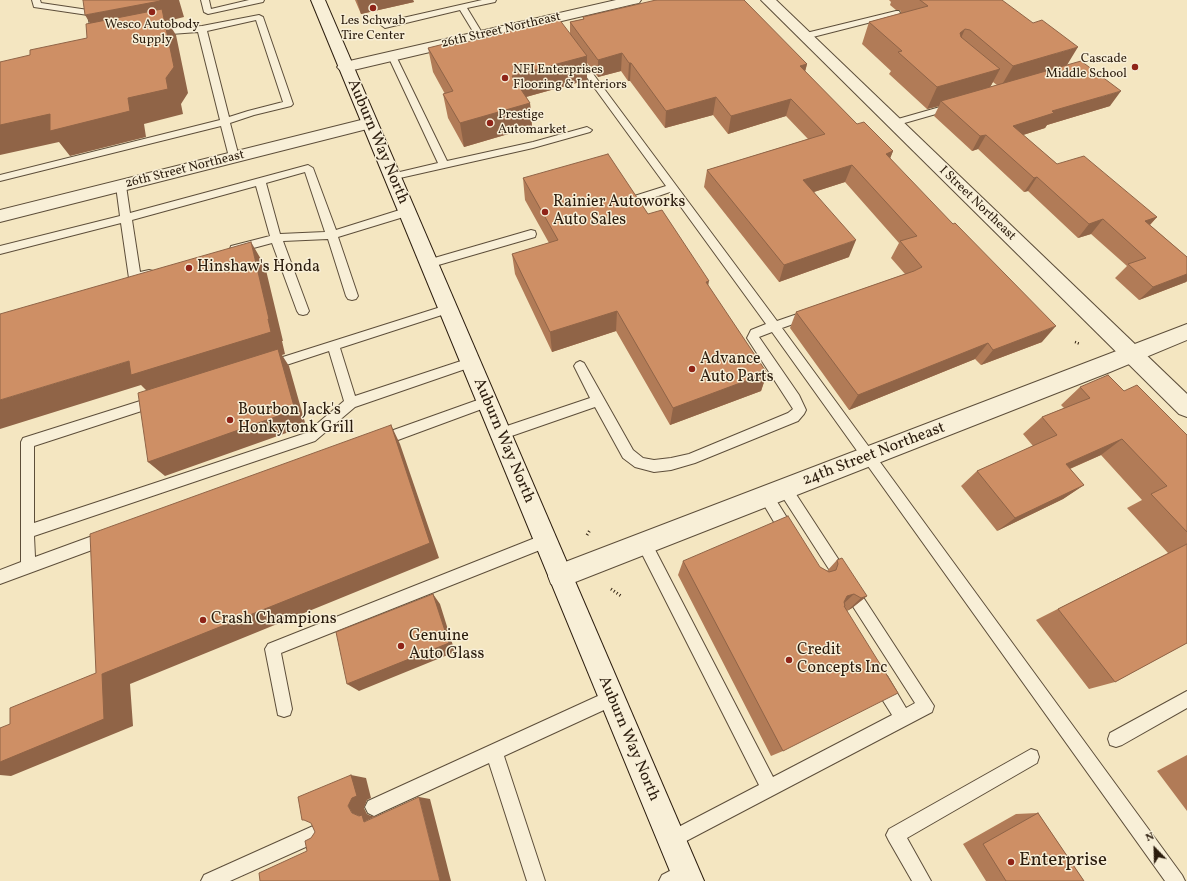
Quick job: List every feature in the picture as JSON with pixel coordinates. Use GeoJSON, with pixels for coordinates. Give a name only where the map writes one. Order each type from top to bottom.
{"type":"FeatureCollection","features":[{"type":"Feature","properties":{"kind":"street","name":"Auburn Way North"},"geometry":{"type":"LineString","coordinates":[[318,0],[671,840],[681,878]]}},
{"type":"Feature","properties":{"kind":"street","name":"26th Street Northeast"},"geometry":{"type":"LineString","coordinates":[[345,67],[634,0]]}},
{"type":"Feature","properties":{"kind":"street","name":"I Street Northeast"},"geometry":{"type":"LineString","coordinates":[[768,0],[1187,408]]}},
{"type":"Feature","properties":{"kind":"street","name":"26th Street Northeast"},"geometry":{"type":"LineString","coordinates":[[0,216],[369,123]]}},
{"type":"Feature","properties":{"kind":"street","name":"24th Street Northeast"},"geometry":{"type":"LineString","coordinates":[[560,576],[1187,332]]}},
{"type":"Feature","properties":{"kind":"lane"},"geometry":{"type":"LineString","coordinates":[[36,0],[37,5],[92,13],[94,32]]}},
{"type":"Feature","properties":{"kind":"lane"},"geometry":{"type":"LineString","coordinates":[[205,0],[208,12],[260,0]]}},
{"type":"Feature","properties":{"kind":"lane"},"geometry":{"type":"LineString","coordinates":[[385,25],[492,0]]}},
{"type":"Feature","properties":{"kind":"lane"},"geometry":{"type":"LineString","coordinates":[[462,7],[480,36]]}},
{"type":"Feature","properties":{"kind":"lane"},"geometry":{"type":"LineString","coordinates":[[805,36],[896,13]]}},
{"type":"Feature","properties":{"kind":"lane"},"geometry":{"type":"LineString","coordinates":[[0,178],[225,122],[251,113],[288,104],[259,17],[202,29],[171,31],[149,36]]}},
{"type":"Feature","properties":{"kind":"lane"},"geometry":{"type":"LineString","coordinates":[[549,20],[558,32]]}},
{"type":"Feature","properties":{"kind":"lane"},"geometry":{"type":"LineString","coordinates":[[202,29],[234,157]]}},
{"type":"Feature","properties":{"kind":"lane"},"geometry":{"type":"LineString","coordinates":[[572,51],[869,456],[1176,881]]}},
{"type":"Feature","properties":{"kind":"lane"},"geometry":{"type":"LineString","coordinates":[[392,56],[444,165]]}},
{"type":"Feature","properties":{"kind":"lane"},"geometry":{"type":"LineString","coordinates":[[894,123],[962,103]]}},
{"type":"Feature","properties":{"kind":"lane"},"geometry":{"type":"LineString","coordinates":[[392,177],[533,145],[587,130]]}},
{"type":"Feature","properties":{"kind":"lane"},"geometry":{"type":"LineString","coordinates":[[0,250],[126,218],[308,168],[332,234],[352,296]]}},
{"type":"Feature","properties":{"kind":"lane"},"geometry":{"type":"LineString","coordinates":[[260,181],[276,238],[303,311]]}},
{"type":"Feature","properties":{"kind":"lane"},"geometry":{"type":"LineString","coordinates":[[121,186],[126,218],[131,280],[157,272]]}},
{"type":"Feature","properties":{"kind":"lane"},"geometry":{"type":"LineString","coordinates":[[632,201],[672,188]]}},
{"type":"Feature","properties":{"kind":"lane"},"geometry":{"type":"LineString","coordinates":[[225,252],[276,238],[332,234],[406,212]]}},
{"type":"Feature","properties":{"kind":"lane"},"geometry":{"type":"LineString","coordinates":[[428,264],[531,234]]}},
{"type":"Feature","properties":{"kind":"lane"},"geometry":{"type":"LineString","coordinates":[[258,369],[447,309]]}},
{"type":"Feature","properties":{"kind":"lane"},"geometry":{"type":"LineString","coordinates":[[580,366],[628,454],[640,463],[654,466],[671,464],[690,459],[793,417],[800,410],[795,399],[753,338],[755,333],[818,311]]}},
{"type":"Feature","properties":{"kind":"lane"},"geometry":{"type":"LineString","coordinates":[[333,345],[351,403]]}},
{"type":"Feature","properties":{"kind":"lane"},"geometry":{"type":"LineString","coordinates":[[27,532],[310,437],[351,403],[470,363]]}},
{"type":"Feature","properties":{"kind":"lane"},"geometry":{"type":"LineString","coordinates":[[28,567],[28,442],[169,397]]}},
{"type":"Feature","properties":{"kind":"lane"},"geometry":{"type":"LineString","coordinates":[[500,434],[598,400]]}},
{"type":"Feature","properties":{"kind":"lane"},"geometry":{"type":"LineString","coordinates":[[367,445],[486,402]]}},
{"type":"Feature","properties":{"kind":"lane"},"geometry":{"type":"LineString","coordinates":[[775,492],[796,544]]}},
{"type":"Feature","properties":{"kind":"lane"},"geometry":{"type":"LineString","coordinates":[[671,840],[926,706],[775,492]]}},
{"type":"Feature","properties":{"kind":"lane"},"geometry":{"type":"LineString","coordinates":[[0,576],[122,533]]}},
{"type":"Feature","properties":{"kind":"lane"},"geometry":{"type":"LineString","coordinates":[[284,709],[273,650],[545,541]]}},
{"type":"Feature","properties":{"kind":"lane"},"geometry":{"type":"LineString","coordinates":[[644,543],[770,788]]}},
{"type":"Feature","properties":{"kind":"lane"},"geometry":{"type":"LineString","coordinates":[[92,544],[93,559]]}},
{"type":"Feature","properties":{"kind":"lane"},"geometry":{"type":"LineString","coordinates":[[875,673],[903,718]]}},
{"type":"Feature","properties":{"kind":"lane"},"geometry":{"type":"LineString","coordinates":[[374,806],[611,698]]}},
{"type":"Feature","properties":{"kind":"lane"},"geometry":{"type":"LineString","coordinates":[[1116,739],[1187,699]]}},
{"type":"Feature","properties":{"kind":"lane"},"geometry":{"type":"LineString","coordinates":[[494,752],[536,881]]}},
{"type":"Feature","properties":{"kind":"lane"},"geometry":{"type":"LineString","coordinates":[[922,881],[895,835],[1031,757]]}},
{"type":"Feature","properties":{"kind":"lane"},"geometry":{"type":"LineString","coordinates":[[210,881],[322,831]]}},
{"type":"Feature","properties":{"kind":"path"},"geometry":{"type":"LineString","coordinates":[[1075,342],[1080,344]]}},
{"type":"Feature","properties":{"kind":"path"},"geometry":{"type":"LineString","coordinates":[[587,535],[590,530]]}},
{"type":"Feature","properties":{"kind":"path"},"geometry":{"type":"LineString","coordinates":[[611,589],[621,596]]}},
{"type":"Feature","properties":{"kind":"building"},"geometry":{"type":"Polygon","coordinates":[[[83,0],[160,0],[160,1],[85,15],[83,0]]]}},
{"type":"Feature","properties":{"kind":"building"},"geometry":{"type":"Polygon","coordinates":[[[656,0],[744,0],[807,64],[800,66],[857,124],[864,122],[893,151],[886,154],[953,224],[955,223],[1056,326],[993,350],[988,343],[858,395],[796,312],[922,267],[900,241],[917,236],[852,165],[803,180],[856,240],[784,265],[707,170],[825,134],[791,99],[731,116],[716,97],[666,111],[622,53],[598,60],[570,22],[584,19],[583,17],[656,0]]]}},
{"type":"Feature","properties":{"kind":"building"},"geometry":{"type":"Polygon","coordinates":[[[920,0],[1002,0],[1033,23],[1042,20],[1078,47],[1013,66],[970,30],[965,29],[960,33],[961,37],[1000,69],[937,87],[898,52],[902,51],[869,22],[928,6],[920,0]]]}},
{"type":"Feature","properties":{"kind":"building"},"geometry":{"type":"Polygon","coordinates":[[[162,9],[174,67],[166,78],[168,89],[128,98],[130,111],[50,131],[50,114],[0,125],[0,62],[30,55],[30,50],[87,38],[86,24],[162,9]]]}},
{"type":"Feature","properties":{"kind":"building"},"geometry":{"type":"Polygon","coordinates":[[[559,19],[587,56],[512,76],[530,103],[460,123],[443,94],[453,91],[428,48],[452,42],[454,45],[559,19]]]}},
{"type":"Feature","properties":{"kind":"building"},"geometry":{"type":"Polygon","coordinates":[[[1081,61],[1121,91],[1052,111],[1054,113],[1013,126],[1057,164],[1084,156],[1157,217],[1145,221],[1187,257],[1187,274],[1153,287],[1128,264],[1146,258],[1103,219],[1089,224],[1037,177],[1034,178],[986,135],[980,136],[941,101],[1081,61]]]}},
{"type":"Feature","properties":{"kind":"building"},"geometry":{"type":"Polygon","coordinates":[[[608,154],[648,214],[662,210],[709,281],[706,282],[767,373],[673,408],[617,311],[550,332],[512,254],[558,240],[523,178],[608,154]]]}},
{"type":"Feature","properties":{"kind":"building"},"geometry":{"type":"Polygon","coordinates":[[[251,242],[271,332],[131,375],[129,361],[0,400],[0,314],[251,242]]]}},
{"type":"Feature","properties":{"kind":"building"},"geometry":{"type":"Polygon","coordinates":[[[278,349],[295,410],[148,462],[138,393],[278,349]]]}},
{"type":"Feature","properties":{"kind":"building"},"geometry":{"type":"Polygon","coordinates":[[[1108,375],[1124,391],[1137,385],[1187,435],[1187,532],[1151,494],[1167,486],[1122,439],[1066,464],[1084,485],[1015,518],[977,471],[1057,435],[1042,417],[1090,398],[1080,387],[1108,375]]]}},
{"type":"Feature","properties":{"kind":"building","name":"Crash Champions"},"geometry":{"type":"Polygon","coordinates":[[[391,425],[430,543],[102,674],[104,719],[0,762],[0,728],[10,724],[10,708],[96,673],[90,534],[391,425]]]}},
{"type":"Feature","properties":{"kind":"building","name":"Credit Concepts Inc"},"geometry":{"type":"Polygon","coordinates":[[[788,516],[820,567],[829,572],[836,570],[838,564],[837,560],[842,558],[867,596],[861,598],[854,594],[847,596],[844,606],[898,693],[783,751],[683,561],[788,516]]]}},
{"type":"Feature","properties":{"kind":"building"},"geometry":{"type":"Polygon","coordinates":[[[1187,544],[1187,643],[1115,682],[1058,609],[1187,544]]]}},
{"type":"Feature","properties":{"kind":"building","name":"Genuine Auto Glass"},"geometry":{"type":"Polygon","coordinates":[[[433,594],[449,643],[347,684],[336,632],[433,594]]]}},
{"type":"Feature","properties":{"kind":"building"},"geometry":{"type":"Polygon","coordinates":[[[351,775],[357,796],[352,798],[348,806],[352,813],[359,816],[362,815],[364,822],[419,797],[440,881],[260,881],[259,873],[307,851],[305,841],[311,838],[315,832],[311,823],[302,820],[298,797],[351,775]]]}},
{"type":"Feature","properties":{"kind":"building","name":"Enterprise"},"geometry":{"type":"Polygon","coordinates":[[[1038,813],[1084,881],[1006,881],[983,844],[1038,813]]]}},
{"type":"Feature","properties":{"kind":"place","name":"Les Schwab Tire Center"},"geometry":{"type":"Point","coordinates":[373,8]}},
{"type":"Feature","properties":{"kind":"place","name":"Wesco Autobody Supply"},"geometry":{"type":"Point","coordinates":[152,12]}},
{"type":"Feature","properties":{"kind":"place","name":"Cascade Middle School"},"geometry":{"type":"Point","coordinates":[1135,67]}},
{"type":"Feature","properties":{"kind":"place","name":"NFI Enterprises Flooring & Interiors"},"geometry":{"type":"Point","coordinates":[505,78]}},
{"type":"Feature","properties":{"kind":"place","name":"Prestige Automarket"},"geometry":{"type":"Point","coordinates":[490,123]}},
{"type":"Feature","properties":{"kind":"place","name":"Rainier Autoworks Auto Sales"},"geometry":{"type":"Point","coordinates":[545,212]}},
{"type":"Feature","properties":{"kind":"place","name":"Hinshaw's Honda"},"geometry":{"type":"Point","coordinates":[189,268]}},
{"type":"Feature","properties":{"kind":"place","name":"Advance Auto Parts"},"geometry":{"type":"Point","coordinates":[692,369]}},
{"type":"Feature","properties":{"kind":"place","name":"Bourbon Jack's Honkytonk Grill"},"geometry":{"type":"Point","coordinates":[230,420]}},
{"type":"Feature","properties":{"kind":"place","name":"Crash Champions"},"geometry":{"type":"Point","coordinates":[203,620]}},
{"type":"Feature","properties":{"kind":"place","name":"Genuine Auto Glass"},"geometry":{"type":"Point","coordinates":[401,646]}},
{"type":"Feature","properties":{"kind":"place","name":"Credit Concepts Inc"},"geometry":{"type":"Point","coordinates":[789,660]}},
{"type":"Feature","properties":{"kind":"place","name":"Enterprise"},"geometry":{"type":"Point","coordinates":[1011,862]}}]}
